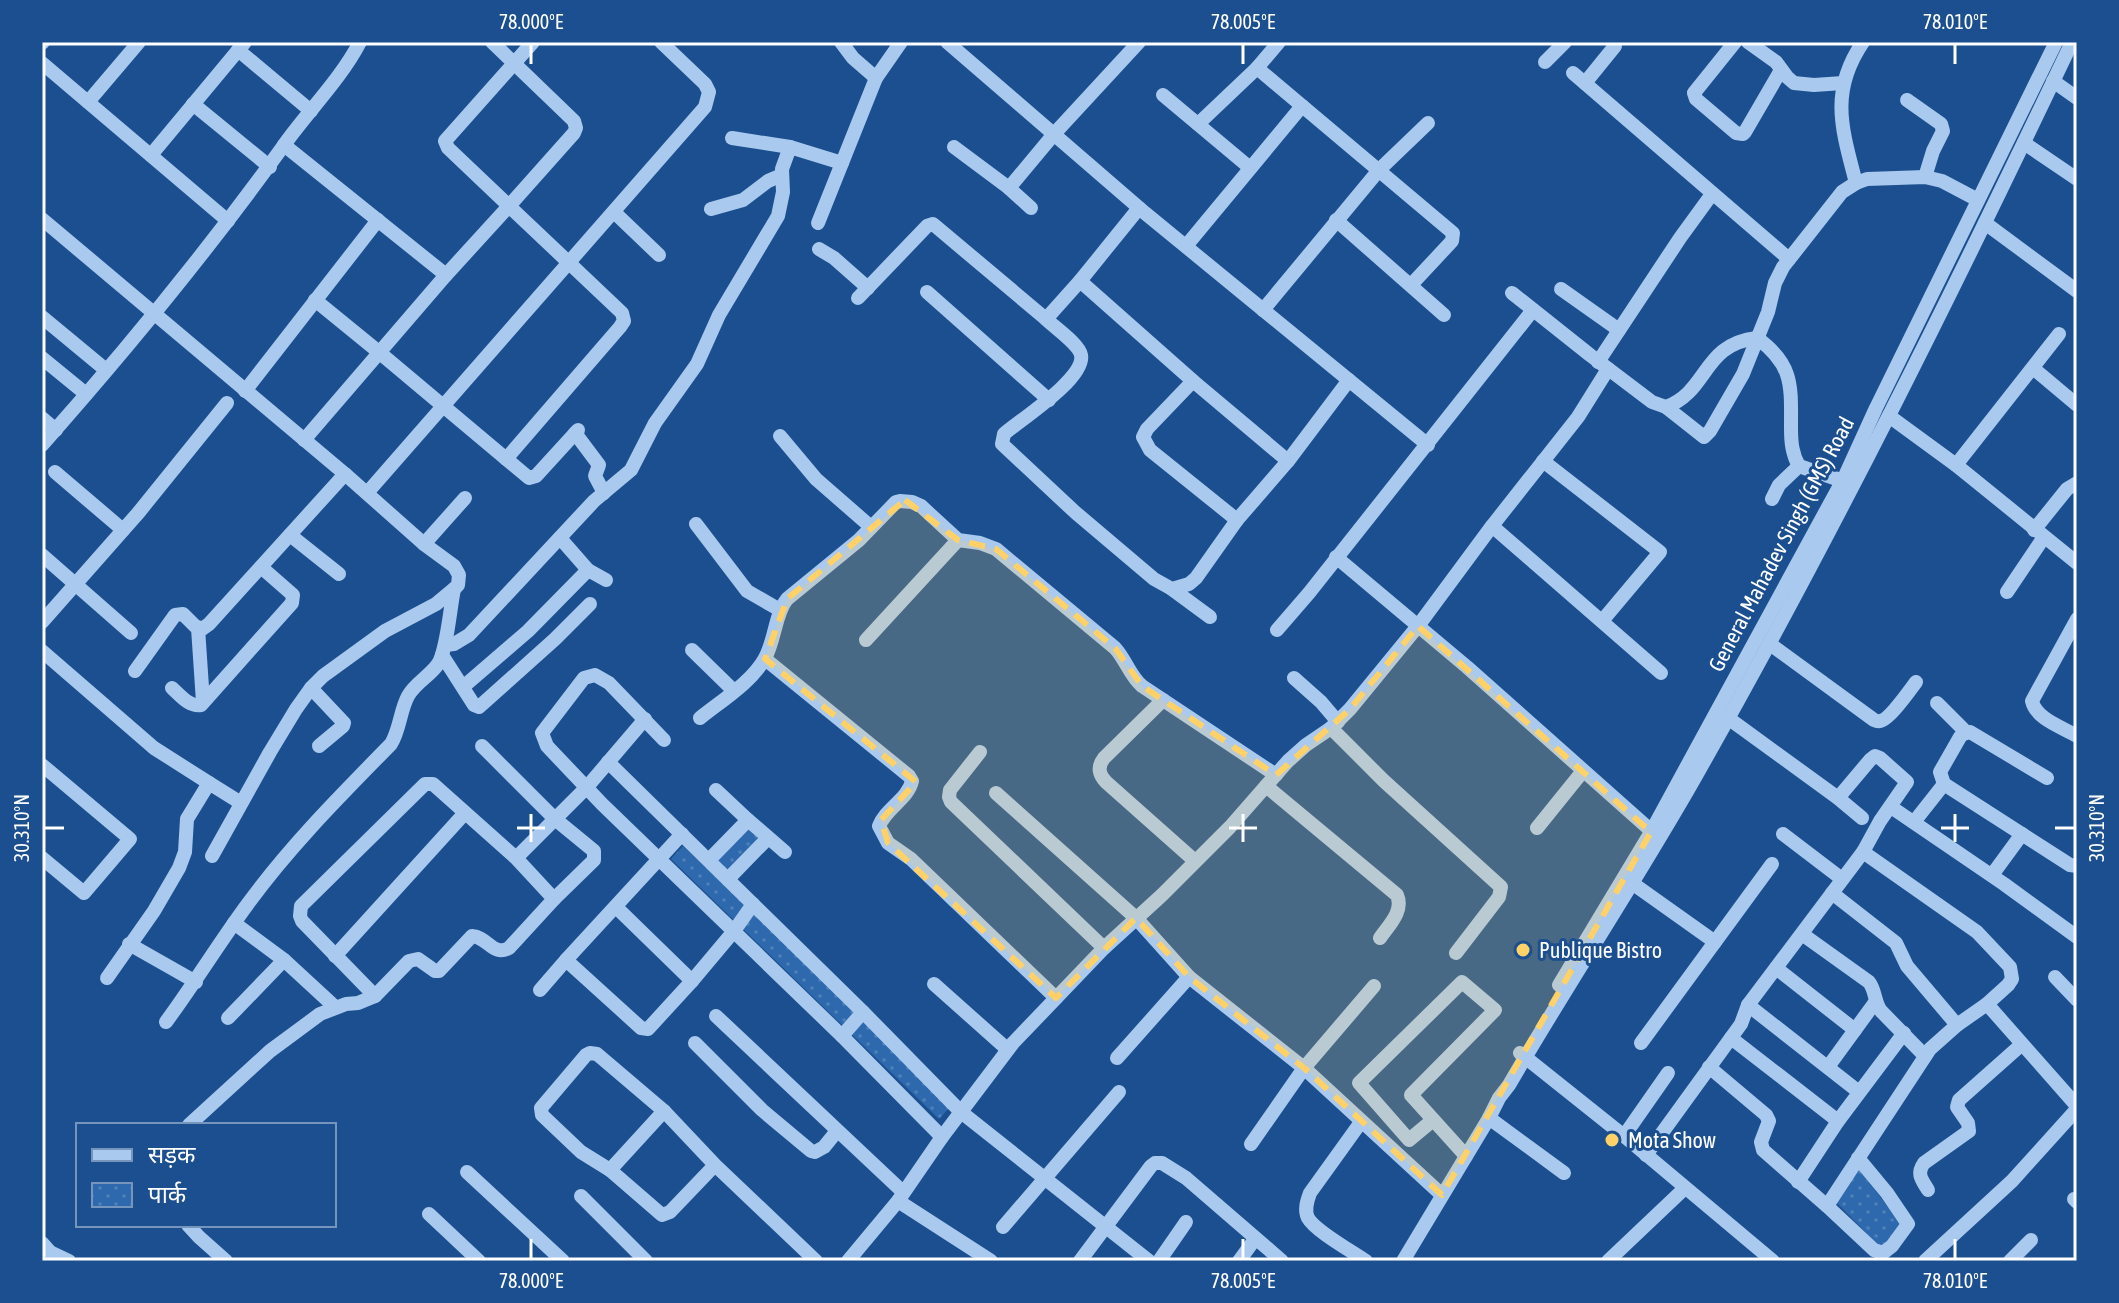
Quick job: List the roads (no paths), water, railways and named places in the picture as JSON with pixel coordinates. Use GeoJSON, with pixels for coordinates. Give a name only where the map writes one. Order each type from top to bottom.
{"type":"FeatureCollection","features":[{"type":"Feature","properties":{"kind":"street"},"geometry":{"type":"LineString","coordinates":[[88,102],[139,42]]}},
{"type":"Feature","properties":{"kind":"street"},"geometry":{"type":"LineString","coordinates":[[42,445],[228,221],[349,63],[360,42]]}},
{"type":"Feature","properties":{"kind":"street"},"geometry":{"type":"LineString","coordinates":[[304,440],[574,133],[574,121],[492,42]]}},
{"type":"Feature","properties":{"kind":"street"},"geometry":{"type":"LineString","coordinates":[[506,459],[624,321],[622,313],[448,148],[445,141],[533,42]]}},
{"type":"Feature","properties":{"kind":"street"},"geometry":{"type":"LineString","coordinates":[[367,493],[705,107],[709,92],[705,84],[661,42]]}},
{"type":"Feature","properties":{"kind":"street"},"geometry":{"type":"LineString","coordinates":[[841,42],[853,58],[876,78]]}},
{"type":"Feature","properties":{"kind":"street"},"geometry":{"type":"LineString","coordinates":[[818,223],[876,78],[901,42]]}},
{"type":"Feature","properties":{"kind":"street"},"geometry":{"type":"LineString","coordinates":[[947,42],[1139,208],[1428,445]]}},
{"type":"Feature","properties":{"kind":"street"},"geometry":{"type":"LineString","coordinates":[[1198,124],[1257,68],[1279,42]]}},
{"type":"Feature","properties":{"kind":"street"},"geometry":{"type":"LineString","coordinates":[[1545,62],[1565,42]]}},
{"type":"Feature","properties":{"kind":"street"},"geometry":{"type":"LineString","coordinates":[[1735,42],[1695,90],[1694,96],[1736,133],[1745,132],[1781,70]]}},
{"type":"Feature","properties":{"kind":"street"},"geometry":{"type":"LineString","coordinates":[[1748,42],[1769,57],[1794,83],[1843,83]]}},
{"type":"Feature","properties":{"kind":"street"},"geometry":{"type":"LineString","coordinates":[[1856,183],[1841,102],[1843,83],[1852,58],[1863,42]]}},
{"type":"Feature","properties":{"kind":"street","name":"General Mahadev Singh (GMS) Road"},"geometry":{"type":"LineString","coordinates":[[1403,1261],[1489,1118],[1503,1083],[1655,834],[1843,481],[2056,42]]}},
{"type":"Feature","properties":{"kind":"street"},"geometry":{"type":"LineString","coordinates":[[1773,1261],[1522,1055],[1632,883],[1655,834],[1770,644],[1889,416],[2072,42]]}},
{"type":"Feature","properties":{"kind":"street"},"geometry":{"type":"LineString","coordinates":[[1009,188],[1130,45]]}},
{"type":"Feature","properties":{"kind":"street"},"geometry":{"type":"LineString","coordinates":[[151,155],[241,46],[311,111]]}},
{"type":"Feature","properties":{"kind":"street"},"geometry":{"type":"LineString","coordinates":[[1585,83],[1615,46]]}},
{"type":"Feature","properties":{"kind":"street"},"geometry":{"type":"LineString","coordinates":[[42,63],[228,221]]}},
{"type":"Feature","properties":{"kind":"street"},"geometry":{"type":"LineString","coordinates":[[1257,68],[1453,233],[1452,241],[1411,285]]}},
{"type":"Feature","properties":{"kind":"street"},"geometry":{"type":"LineString","coordinates":[[1573,73],[1789,259]]}},
{"type":"Feature","properties":{"kind":"street"},"geometry":{"type":"LineString","coordinates":[[2053,81],[2077,98]]}},
{"type":"Feature","properties":{"kind":"street"},"geometry":{"type":"LineString","coordinates":[[1163,95],[1249,167]]}},
{"type":"Feature","properties":{"kind":"street"},"geometry":{"type":"LineString","coordinates":[[1907,100],[1943,127],[1925,177]]}},
{"type":"Feature","properties":{"kind":"street"},"geometry":{"type":"LineString","coordinates":[[193,104],[270,167]]}},
{"type":"Feature","properties":{"kind":"street"},"geometry":{"type":"LineString","coordinates":[[1186,246],[1302,106]]}},
{"type":"Feature","properties":{"kind":"street"},"geometry":{"type":"LineString","coordinates":[[1263,310],[1379,170],[1428,123]]}},
{"type":"Feature","properties":{"kind":"street"},"geometry":{"type":"LineString","coordinates":[[732,138],[790,147],[842,163]]}},
{"type":"Feature","properties":{"kind":"street"},"geometry":{"type":"LineString","coordinates":[[2024,143],[2077,179]]}},
{"type":"Feature","properties":{"kind":"street"},"geometry":{"type":"LineString","coordinates":[[284,145],[446,275]]}},
{"type":"Feature","properties":{"kind":"street"},"geometry":{"type":"LineString","coordinates":[[444,650],[469,635],[594,501],[631,470],[655,423],[697,364],[726,303],[778,216],[783,192],[782,169],[790,147]]}},
{"type":"Feature","properties":{"kind":"street"},"geometry":{"type":"LineString","coordinates":[[954,147],[1031,208]]}},
{"type":"Feature","properties":{"kind":"street"},"geometry":{"type":"LineString","coordinates":[[711,209],[743,200],[768,181],[782,175]]}},
{"type":"Feature","properties":{"kind":"street"},"geometry":{"type":"LineString","coordinates":[[1512,293],[1652,402],[1666,407],[1704,437],[1743,374],[1768,312],[1775,283],[1789,259],[1842,192],[1867,179],[1925,177],[1934,178],[1978,200]]}},
{"type":"Feature","properties":{"kind":"street"},"geometry":{"type":"LineString","coordinates":[[849,1261],[901,1196],[1007,1049],[1104,948],[1230,827],[1306,745],[1335,725],[1418,626],[1578,417],[1619,330],[1712,194]]}},
{"type":"Feature","properties":{"kind":"street"},"geometry":{"type":"LineString","coordinates":[[1046,319],[1139,208]]}},
{"type":"Feature","properties":{"kind":"street"},"geometry":{"type":"LineString","coordinates":[[614,212],[659,255]]}},
{"type":"Feature","properties":{"kind":"street"},"geometry":{"type":"LineString","coordinates":[[42,219],[458,571],[444,650],[434,669],[407,698],[391,744],[283,859],[234,923],[166,1022]]}},
{"type":"Feature","properties":{"kind":"street"},"geometry":{"type":"LineString","coordinates":[[245,391],[378,220]]}},
{"type":"Feature","properties":{"kind":"street"},"geometry":{"type":"LineString","coordinates":[[1336,220],[1444,315]]}},
{"type":"Feature","properties":{"kind":"street"},"geometry":{"type":"LineString","coordinates":[[1985,223],[2077,291]]}},
{"type":"Feature","properties":{"kind":"street"},"geometry":{"type":"LineString","coordinates":[[819,249],[834,258],[863,293],[927,226],[933,224],[1077,347],[1081,354],[1077,369],[1049,400],[1004,434],[1002,444],[1154,579],[1210,617]]}},
{"type":"Feature","properties":{"kind":"street"},"geometry":{"type":"LineString","coordinates":[[1080,281],[1288,461]]}},
{"type":"Feature","properties":{"kind":"street"},"geometry":{"type":"LineString","coordinates":[[1561,289],[1619,330]]}},
{"type":"Feature","properties":{"kind":"street"},"geometry":{"type":"LineString","coordinates":[[927,292],[1049,400]]}},
{"type":"Feature","properties":{"kind":"street"},"geometry":{"type":"LineString","coordinates":[[315,300],[526,476],[533,478],[577,432],[599,465],[595,476],[604,493]]}},
{"type":"Feature","properties":{"kind":"street"},"geometry":{"type":"LineString","coordinates":[[1277,630],[1533,310]]}},
{"type":"Feature","properties":{"kind":"street"},"geometry":{"type":"LineString","coordinates":[[42,317],[106,370]]}},
{"type":"Feature","properties":{"kind":"street"},"geometry":{"type":"LineString","coordinates":[[1956,465],[2059,334]]}},
{"type":"Feature","properties":{"kind":"street"},"geometry":{"type":"LineString","coordinates":[[1666,407],[1688,395],[1718,354],[1740,339],[1757,338],[1775,352],[1788,371],[1794,458],[1799,466],[1843,481]]}},
{"type":"Feature","properties":{"kind":"street"},"geometry":{"type":"LineString","coordinates":[[42,358],[86,394]]}},
{"type":"Feature","properties":{"kind":"street"},"geometry":{"type":"LineString","coordinates":[[2033,368],[2077,405]]}},
{"type":"Feature","properties":{"kind":"street"},"geometry":{"type":"LineString","coordinates":[[1172,589],[1189,584],[1196,578],[1237,520],[1288,461],[1349,380]]}},
{"type":"Feature","properties":{"kind":"street"},"geometry":{"type":"LineString","coordinates":[[1193,381],[1143,437],[1145,443],[1237,520]]}},
{"type":"Feature","properties":{"kind":"street"},"geometry":{"type":"LineString","coordinates":[[42,622],[123,530],[227,403]]}},
{"type":"Feature","properties":{"kind":"street"},"geometry":{"type":"LineString","coordinates":[[1889,416],[1956,465],[2077,563]]}},
{"type":"Feature","properties":{"kind":"street"},"geometry":{"type":"LineString","coordinates":[[42,418],[56,430]]}},
{"type":"Feature","properties":{"kind":"street"},"geometry":{"type":"LineString","coordinates":[[780,436],[816,479],[871,527]]}},
{"type":"Feature","properties":{"kind":"street"},"geometry":{"type":"LineString","coordinates":[[1543,461],[1660,552],[1602,621]]}},
{"type":"Feature","properties":{"kind":"street"},"geometry":{"type":"LineString","coordinates":[[1772,499],[1779,485],[1799,466]]}},
{"type":"Feature","properties":{"kind":"street"},"geometry":{"type":"LineString","coordinates":[[55,472],[123,530]]}},
{"type":"Feature","properties":{"kind":"street"},"geometry":{"type":"LineString","coordinates":[[198,628],[209,624],[345,474]]}},
{"type":"Feature","properties":{"kind":"street"},"geometry":{"type":"LineString","coordinates":[[2007,592],[2067,489],[2077,483]]}},
{"type":"Feature","properties":{"kind":"street"},"geometry":{"type":"LineString","coordinates":[[424,544],[465,498]]}},
{"type":"Feature","properties":{"kind":"street"},"geometry":{"type":"LineString","coordinates":[[700,718],[754,675],[765,659],[780,610],[787,599],[859,540],[896,502],[905,500],[921,506],[958,540],[996,549],[1115,648],[1136,680],[1271,781],[1397,895],[1399,909],[1380,938]]}},
{"type":"Feature","properties":{"kind":"street"},"geometry":{"type":"LineString","coordinates":[[696,524],[747,591],[780,610]]}},
{"type":"Feature","properties":{"kind":"street"},"geometry":{"type":"LineString","coordinates":[[1492,526],[1661,673]]}},
{"type":"Feature","properties":{"kind":"street"},"geometry":{"type":"LineString","coordinates":[[290,535],[339,574]]}},
{"type":"Feature","properties":{"kind":"street"},"geometry":{"type":"LineString","coordinates":[[560,538],[588,570],[606,580]]}},
{"type":"Feature","properties":{"kind":"street"},"geometry":{"type":"LineString","coordinates":[[866,640],[958,540]]}},
{"type":"Feature","properties":{"kind":"street"},"geometry":{"type":"LineString","coordinates":[[42,555],[131,633]]}},
{"type":"Feature","properties":{"kind":"street"},"geometry":{"type":"LineString","coordinates":[[1336,557],[1467,667],[1655,834]]}},
{"type":"Feature","properties":{"kind":"street"},"geometry":{"type":"LineString","coordinates":[[172,688],[190,704],[195,706],[203,702],[294,599],[261,567]]}},
{"type":"Feature","properties":{"kind":"street"},"geometry":{"type":"LineString","coordinates":[[463,687],[528,631],[588,570]]}},
{"type":"Feature","properties":{"kind":"street"},"geometry":{"type":"LineString","coordinates":[[212,856],[311,688],[385,631],[436,604],[454,589]]}},
{"type":"Feature","properties":{"kind":"street"},"geometry":{"type":"LineString","coordinates":[[444,650],[474,705],[479,707],[590,604]]}},
{"type":"Feature","properties":{"kind":"street"},"geometry":{"type":"LineString","coordinates":[[135,671],[175,615],[183,614],[198,628],[203,702]]}},
{"type":"Feature","properties":{"kind":"street"},"geometry":{"type":"LineString","coordinates":[[2077,619],[2032,701],[2037,713],[2077,736]]}},
{"type":"Feature","properties":{"kind":"street"},"geometry":{"type":"LineString","coordinates":[[1770,644],[1879,722],[1884,721],[1916,682]]}},
{"type":"Feature","properties":{"kind":"street"},"geometry":{"type":"LineString","coordinates":[[692,650],[734,691]]}},
{"type":"Feature","properties":{"kind":"street"},"geometry":{"type":"LineString","coordinates":[[42,651],[154,748],[241,803]]}},
{"type":"Feature","properties":{"kind":"street"},"geometry":{"type":"LineString","coordinates":[[765,659],[909,776],[911,787],[879,826],[888,843],[911,859],[1056,998]]}},
{"type":"Feature","properties":{"kind":"street"},"geometry":{"type":"LineString","coordinates":[[664,740],[602,678],[589,675],[542,733],[547,746],[587,787],[942,1137]]}},
{"type":"Feature","properties":{"kind":"street"},"geometry":{"type":"LineString","coordinates":[[1294,678],[1321,702],[1335,725],[1384,781],[1501,887],[1499,897],[1456,953]]}},
{"type":"Feature","properties":{"kind":"street"},"geometry":{"type":"LineString","coordinates":[[311,688],[344,723],[319,746]]}},
{"type":"Feature","properties":{"kind":"street"},"geometry":{"type":"LineString","coordinates":[[1163,700],[1104,758],[1100,763],[1100,774],[1195,861]]}},
{"type":"Feature","properties":{"kind":"street"},"geometry":{"type":"LineString","coordinates":[[1937,703],[1966,732]]}},
{"type":"Feature","properties":{"kind":"street"},"geometry":{"type":"LineString","coordinates":[[1728,718],[1862,818]]}},
{"type":"Feature","properties":{"kind":"street"},"geometry":{"type":"LineString","coordinates":[[516,858],[587,787],[645,719]]}},
{"type":"Feature","properties":{"kind":"street"},"geometry":{"type":"LineString","coordinates":[[2047,778],[1973,732],[1966,732],[1960,737],[1940,772],[1944,784],[2070,865],[2077,866]]}},
{"type":"Feature","properties":{"kind":"street"},"geometry":{"type":"LineString","coordinates":[[191,1123],[270,1051],[320,1014],[375,996],[409,961],[418,959],[439,971],[472,936],[483,939],[494,949],[504,951],[509,948],[594,860],[593,848],[555,819],[482,746]]}},
{"type":"Feature","properties":{"kind":"street"},"geometry":{"type":"LineString","coordinates":[[980,752],[950,790],[951,802],[1104,948]]}},
{"type":"Feature","properties":{"kind":"street"},"geometry":{"type":"LineString","coordinates":[[1646,1155],[1741,1024],[1748,1005],[1863,852],[1907,782],[1875,756],[1838,798]]}},
{"type":"Feature","properties":{"kind":"street"},"geometry":{"type":"LineString","coordinates":[[608,762],[961,1112],[1149,1261]]}},
{"type":"Feature","properties":{"kind":"street"},"geometry":{"type":"LineString","coordinates":[[42,765],[130,839],[84,893],[42,858]]}},
{"type":"Feature","properties":{"kind":"street"},"geometry":{"type":"LineString","coordinates":[[1537,828],[1583,771]]}},
{"type":"Feature","properties":{"kind":"street"},"geometry":{"type":"LineString","coordinates":[[107,978],[154,911],[179,868],[185,852],[187,819],[209,783]]}},
{"type":"Feature","properties":{"kind":"street"},"geometry":{"type":"LineString","coordinates":[[375,996],[302,921],[301,906],[425,784],[433,784],[516,858],[554,899]]}},
{"type":"Feature","properties":{"kind":"street"},"geometry":{"type":"LineString","coordinates":[[1914,822],[1944,784]]}},
{"type":"Feature","properties":{"kind":"street"},"geometry":{"type":"LineString","coordinates":[[716,790],[785,852]]}},
{"type":"Feature","properties":{"kind":"street"},"geometry":{"type":"LineString","coordinates":[[996,793],[1136,918],[1189,977],[1304,1068],[1442,1195]]}},
{"type":"Feature","properties":{"kind":"street"},"geometry":{"type":"LineString","coordinates":[[1891,807],[2077,937]]}},
{"type":"Feature","properties":{"kind":"street"},"geometry":{"type":"LineString","coordinates":[[335,956],[464,814]]}},
{"type":"Feature","properties":{"kind":"street"},"geometry":{"type":"LineString","coordinates":[[709,860],[748,820]]}},
{"type":"Feature","properties":{"kind":"street"},"geometry":{"type":"LineString","coordinates":[[540,990],[682,834]]}},
{"type":"Feature","properties":{"kind":"street"},"geometry":{"type":"LineString","coordinates":[[1783,834],[1842,879]]}},
{"type":"Feature","properties":{"kind":"street"},"geometry":{"type":"LineString","coordinates":[[1992,875],[2022,834]]}},
{"type":"Feature","properties":{"kind":"street"},"geometry":{"type":"LineString","coordinates":[[728,879],[768,838]]}},
{"type":"Feature","properties":{"kind":"street"},"geometry":{"type":"LineString","coordinates":[[1827,1206],[1930,1049],[1987,1004],[2012,979],[2006,961],[1977,932],[1863,852]]}},
{"type":"Feature","properties":{"kind":"street"},"geometry":{"type":"LineString","coordinates":[[1641,1043],[1772,864]]}},
{"type":"Feature","properties":{"kind":"street"},"geometry":{"type":"LineString","coordinates":[[1632,883],[1715,942]]}},
{"type":"Feature","properties":{"kind":"street"},"geometry":{"type":"LineString","coordinates":[[1832,893],[1896,943],[1907,966],[1957,1025]]}},
{"type":"Feature","properties":{"kind":"street"},"geometry":{"type":"LineString","coordinates":[[566,960],[641,1028],[651,1027],[734,931],[753,904]]}},
{"type":"Feature","properties":{"kind":"street"},"geometry":{"type":"LineString","coordinates":[[616,907],[692,981]]}},
{"type":"Feature","properties":{"kind":"street"},"geometry":{"type":"LineString","coordinates":[[234,923],[284,960],[335,1007]]}},
{"type":"Feature","properties":{"kind":"street"},"geometry":{"type":"LineString","coordinates":[[1802,934],[1869,982],[1881,1011],[1925,1056]]}},
{"type":"Feature","properties":{"kind":"street"},"geometry":{"type":"LineString","coordinates":[[129,944],[196,982]]}},
{"type":"Feature","properties":{"kind":"street"},"geometry":{"type":"LineString","coordinates":[[228,1018],[284,960]]}},
{"type":"Feature","properties":{"kind":"street"},"geometry":{"type":"LineString","coordinates":[[1776,968],[1855,1030]]}},
{"type":"Feature","properties":{"kind":"street"},"geometry":{"type":"LineString","coordinates":[[1117,1058],[1189,977]]}},
{"type":"Feature","properties":{"kind":"street"},"geometry":{"type":"LineString","coordinates":[[2055,977],[2077,1000]]}},
{"type":"Feature","properties":{"kind":"street"},"geometry":{"type":"LineString","coordinates":[[1433,1120],[1409,1140],[1359,1083],[1462,982],[1495,1010],[1411,1095],[1466,1156]]}},
{"type":"Feature","properties":{"kind":"street"},"geometry":{"type":"LineString","coordinates":[[934,984],[1007,1049]]}},
{"type":"Feature","properties":{"kind":"street"},"geometry":{"type":"LineString","coordinates":[[1251,1144],[1304,1068],[1374,986]]}},
{"type":"Feature","properties":{"kind":"street"},"geometry":{"type":"LineString","coordinates":[[1828,1067],[1876,1001]]}},
{"type":"Feature","properties":{"kind":"street"},"geometry":{"type":"LineString","coordinates":[[1925,1261],[2012,1181],[2077,1108],[1987,1004]]}},
{"type":"Feature","properties":{"kind":"street"},"geometry":{"type":"LineString","coordinates":[[1748,1005],[1859,1092]]}},
{"type":"Feature","properties":{"kind":"street"},"geometry":{"type":"LineString","coordinates":[[842,1036],[863,1012]]}},
{"type":"Feature","properties":{"kind":"street"},"geometry":{"type":"LineString","coordinates":[[716,1016],[901,1196],[991,1261]]}},
{"type":"Feature","properties":{"kind":"street"},"geometry":{"type":"LineString","coordinates":[[1798,1182],[1838,1121],[1904,1033]]}},
{"type":"Feature","properties":{"kind":"street"},"geometry":{"type":"LineString","coordinates":[[1731,1038],[1838,1121]]}},
{"type":"Feature","properties":{"kind":"street"},"geometry":{"type":"LineString","coordinates":[[695,1043],[762,1110],[811,1151],[824,1147],[837,1131]]}},
{"type":"Feature","properties":{"kind":"street"},"geometry":{"type":"LineString","coordinates":[[1928,1190],[1919,1176],[1920,1167],[1969,1131],[1968,1123],[1957,1107],[1959,1100],[2021,1045]]}},
{"type":"Feature","properties":{"kind":"street"},"geometry":{"type":"LineString","coordinates":[[715,1165],[670,1212],[662,1215],[610,1170],[581,1152],[541,1111],[543,1104],[586,1055],[597,1054],[664,1111],[715,1165],[816,1261]]}},
{"type":"Feature","properties":{"kind":"street"},"geometry":{"type":"LineString","coordinates":[[1709,1067],[1768,1117],[1761,1146],[1880,1253],[1886,1252],[1907,1228],[1907,1220],[1858,1158]]}},
{"type":"Feature","properties":{"kind":"street"},"geometry":{"type":"LineString","coordinates":[[1624,1136],[1668,1073]]}},
{"type":"Feature","properties":{"kind":"street"},"geometry":{"type":"LineString","coordinates":[[1003,1227],[1119,1092]]}},
{"type":"Feature","properties":{"kind":"street"},"geometry":{"type":"LineString","coordinates":[[610,1170],[664,1111]]}},
{"type":"Feature","properties":{"kind":"street"},"geometry":{"type":"LineString","coordinates":[[1489,1118],[1564,1173]]}},
{"type":"Feature","properties":{"kind":"street"},"geometry":{"type":"LineString","coordinates":[[1361,1122],[1310,1193],[1306,1210],[1315,1227],[1366,1261]]}},
{"type":"Feature","properties":{"kind":"street"},"geometry":{"type":"LineString","coordinates":[[1080,1261],[1155,1163],[1162,1163],[1196,1186],[1282,1261]]}},
{"type":"Feature","properties":{"kind":"street"},"geometry":{"type":"LineString","coordinates":[[467,1172],[563,1261]]}},
{"type":"Feature","properties":{"kind":"street"},"geometry":{"type":"LineString","coordinates":[[1608,1261],[1685,1188]]}},
{"type":"Feature","properties":{"kind":"street"},"geometry":{"type":"LineString","coordinates":[[581,1196],[646,1261]]}},
{"type":"Feature","properties":{"kind":"street"},"geometry":{"type":"LineString","coordinates":[[429,1214],[478,1261]]}},
{"type":"Feature","properties":{"kind":"street"},"geometry":{"type":"LineString","coordinates":[[1159,1261],[1186,1222]]}},
{"type":"Feature","properties":{"kind":"street"},"geometry":{"type":"LineString","coordinates":[[190,1227],[226,1261]]}},
{"type":"Feature","properties":{"kind":"street"},"geometry":{"type":"LineString","coordinates":[[1239,1261],[1255,1239]]}},
{"type":"Feature","properties":{"kind":"street"},"geometry":{"type":"LineString","coordinates":[[2010,1261],[2031,1240]]}},
{"type":"Feature","properties":{"kind":"street"},"geometry":{"type":"LineString","coordinates":[[42,1243],[50,1252],[69,1261]]}},
{"type":"Feature","properties":{"kind":"place","name":"Publique Bistro"},"geometry":{"type":"Point","coordinates":[1523,950]}},
{"type":"Feature","properties":{"kind":"place","name":"Mota Show"},"geometry":{"type":"Point","coordinates":[1612,1140]}}]}
